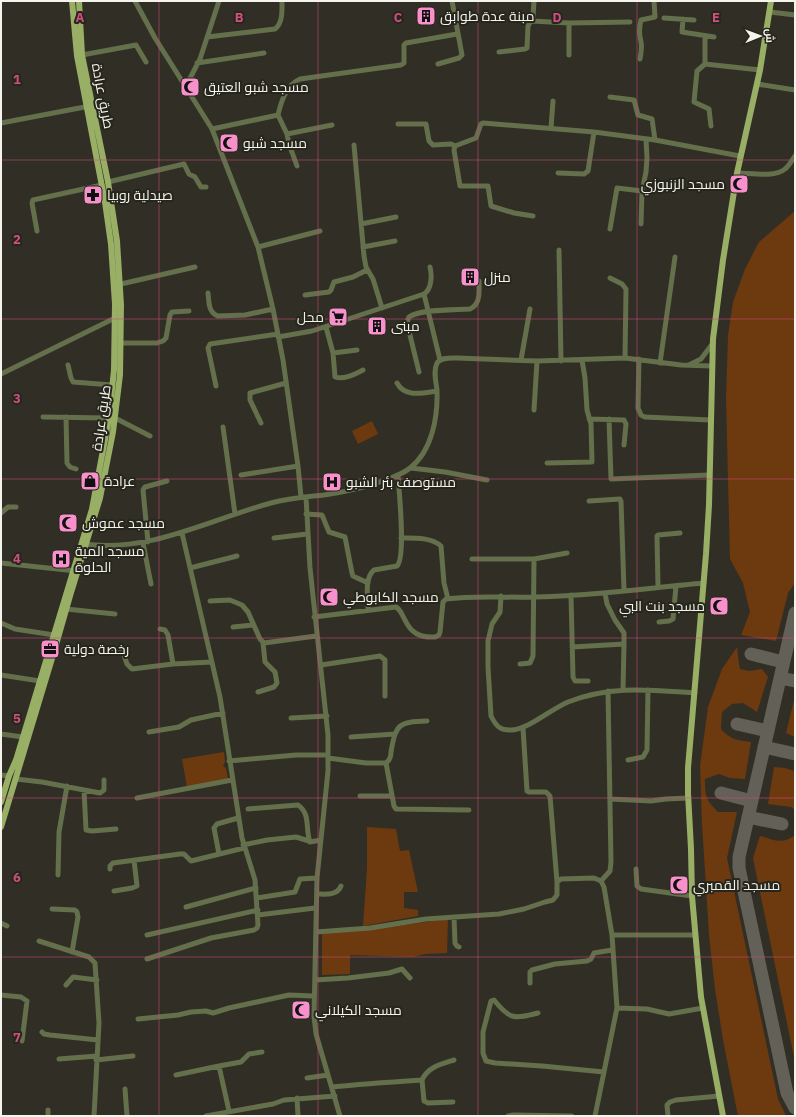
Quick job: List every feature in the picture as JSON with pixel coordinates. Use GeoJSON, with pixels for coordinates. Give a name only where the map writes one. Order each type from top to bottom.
{"type":"FeatureCollection","features":[{"type":"Feature","properties":{"kind":"main road","name":"طريق عرادة"},"geometry":{"type":"LineString","coordinates":[[72,1],[77,56],[90,106]]}},
{"type":"Feature","properties":{"kind":"main road","name":"طريق عرادة"},"geometry":{"type":"LineString","coordinates":[[1,802],[9,776],[16,760],[54,635],[100,498],[120,375],[121,284],[117,241],[90,106],[82,55],[78,1]]}},
{"type":"Feature","properties":{"kind":"main road"},"geometry":{"type":"LineString","coordinates":[[723,1116],[703,1008],[695,935],[692,896],[688,768],[695,693],[696,659],[704,583],[713,343],[722,260],[740,156],[760,70],[771,1]]}},
{"type":"Feature","properties":{"kind":"main road","name":"طريق عرادة"},"geometry":{"type":"LineString","coordinates":[[105,184],[111,244],[115,318],[112,418]]}},
{"type":"Feature","properties":{"kind":"main road","name":"طريق عرادة"},"geometry":{"type":"LineString","coordinates":[[1,827],[52,659],[75,571]]}},
{"type":"Feature","properties":{"kind":"street"},"geometry":{"type":"LineString","coordinates":[[135,1],[155,38],[212,129],[258,247],[278,335],[306,514],[314,617],[327,716],[328,757],[317,878],[316,980],[315,993],[313,996],[316,1034],[340,1116]]}},
{"type":"Feature","properties":{"kind":"street"},"geometry":{"type":"LineString","coordinates":[[186,86],[198,63],[220,1]]}},
{"type":"Feature","properties":{"kind":"street"},"geometry":{"type":"LineString","coordinates":[[207,36],[275,29],[280,22],[282,1]]}},
{"type":"Feature","properties":{"kind":"street"},"geometry":{"type":"LineString","coordinates":[[438,64],[461,56],[452,1]]}},
{"type":"Feature","properties":{"kind":"street"},"geometry":{"type":"LineString","coordinates":[[499,52],[526,49],[528,26],[533,17],[534,1]]}},
{"type":"Feature","properties":{"kind":"street"},"geometry":{"type":"LineString","coordinates":[[640,59],[640,24],[641,20],[655,18],[654,1]]}},
{"type":"Feature","properties":{"kind":"street"},"geometry":{"type":"LineString","coordinates":[[770,12],[795,15]]}},
{"type":"Feature","properties":{"kind":"street"},"geometry":{"type":"LineString","coordinates":[[664,18],[694,20]]}},
{"type":"Feature","properties":{"kind":"street"},"geometry":{"type":"LineString","coordinates":[[683,19],[682,32],[714,37]]}},
{"type":"Feature","properties":{"kind":"street"},"geometry":{"type":"LineString","coordinates":[[532,21],[569,23],[630,22]]}},
{"type":"Feature","properties":{"kind":"street"},"geometry":{"type":"LineString","coordinates":[[569,23],[569,55]]}},
{"type":"Feature","properties":{"kind":"street"},"geometry":{"type":"LineString","coordinates":[[297,166],[287,134],[278,115],[283,97],[296,81],[300,79],[401,65],[404,63],[404,45],[406,43],[458,34]]}},
{"type":"Feature","properties":{"kind":"street"},"geometry":{"type":"LineString","coordinates":[[705,36],[705,64]]}},
{"type":"Feature","properties":{"kind":"street"},"geometry":{"type":"LineString","coordinates":[[82,55],[134,45],[139,48],[146,62]]}},
{"type":"Feature","properties":{"kind":"street"},"geometry":{"type":"LineString","coordinates":[[198,63],[264,53]]}},
{"type":"Feature","properties":{"kind":"street"},"geometry":{"type":"LineString","coordinates":[[711,126],[708,108],[694,102],[697,71],[705,64],[760,70]]}},
{"type":"Feature","properties":{"kind":"street"},"geometry":{"type":"LineString","coordinates":[[757,84],[795,90]]}},
{"type":"Feature","properties":{"kind":"street"},"geometry":{"type":"LineString","coordinates":[[610,97],[634,100],[638,115],[652,118],[655,140]]}},
{"type":"Feature","properties":{"kind":"street"},"geometry":{"type":"LineString","coordinates":[[551,128],[553,101]]}},
{"type":"Feature","properties":{"kind":"street"},"geometry":{"type":"LineString","coordinates":[[1,123],[90,106]]}},
{"type":"Feature","properties":{"kind":"street"},"geometry":{"type":"LineString","coordinates":[[212,129],[278,115]]}},
{"type":"Feature","properties":{"kind":"street"},"geometry":{"type":"LineString","coordinates":[[398,124],[425,124],[427,126],[432,145],[451,144],[455,146],[476,138],[481,124],[483,123],[594,132],[655,140],[740,156]]}},
{"type":"Feature","properties":{"kind":"street"},"geometry":{"type":"LineString","coordinates":[[287,134],[332,125]]}},
{"type":"Feature","properties":{"kind":"street"},"geometry":{"type":"LineString","coordinates":[[558,172],[584,174],[588,171],[594,132]]}},
{"type":"Feature","properties":{"kind":"street"},"geometry":{"type":"LineString","coordinates":[[641,224],[642,191],[646,172],[646,139]]}},
{"type":"Feature","properties":{"kind":"street"},"geometry":{"type":"LineString","coordinates":[[354,145],[364,260],[367,270],[373,279],[382,308]]}},
{"type":"Feature","properties":{"kind":"street"},"geometry":{"type":"LineString","coordinates":[[455,146],[454,150],[460,186],[488,186],[491,206],[514,213],[533,216]]}},
{"type":"Feature","properties":{"kind":"street"},"geometry":{"type":"LineString","coordinates":[[737,173],[778,173],[786,169],[795,156]]}},
{"type":"Feature","properties":{"kind":"street"},"geometry":{"type":"LineString","coordinates":[[37,231],[32,203],[33,200],[184,164],[189,174],[195,177],[199,186],[206,187]]}},
{"type":"Feature","properties":{"kind":"street"},"geometry":{"type":"LineString","coordinates":[[610,229],[617,188],[642,191]]}},
{"type":"Feature","properties":{"kind":"street"},"geometry":{"type":"LineString","coordinates":[[361,224],[396,217]]}},
{"type":"Feature","properties":{"kind":"street"},"geometry":{"type":"LineString","coordinates":[[258,247],[320,231]]}},
{"type":"Feature","properties":{"kind":"street"},"geometry":{"type":"LineString","coordinates":[[363,247],[396,241]]}},
{"type":"Feature","properties":{"kind":"street"},"geometry":{"type":"LineString","coordinates":[[559,250],[561,360]]}},
{"type":"Feature","properties":{"kind":"street"},"geometry":{"type":"LineString","coordinates":[[660,362],[675,257]]}},
{"type":"Feature","properties":{"kind":"street"},"geometry":{"type":"LineString","coordinates":[[121,284],[195,267]]}},
{"type":"Feature","properties":{"kind":"street"},"geometry":{"type":"LineString","coordinates":[[216,386],[208,345],[312,331],[424,294],[429,289],[431,278],[430,267]]}},
{"type":"Feature","properties":{"kind":"street"},"geometry":{"type":"LineString","coordinates":[[305,295],[329,292],[334,282],[354,277],[367,270]]}},
{"type":"Feature","properties":{"kind":"street"},"geometry":{"type":"LineString","coordinates":[[610,278],[622,284],[626,289],[625,358]]}},
{"type":"Feature","properties":{"kind":"street"},"geometry":{"type":"LineString","coordinates":[[419,372],[407,322],[409,317],[411,315],[429,312],[470,309],[474,307],[478,301],[479,281]]}},
{"type":"Feature","properties":{"kind":"street"},"geometry":{"type":"LineString","coordinates":[[208,293],[211,311],[214,315],[218,316],[245,315],[273,309]]}},
{"type":"Feature","properties":{"kind":"street"},"geometry":{"type":"LineString","coordinates":[[424,294],[440,360]]}},
{"type":"Feature","properties":{"kind":"street"},"geometry":{"type":"LineString","coordinates":[[521,360],[530,309]]}},
{"type":"Feature","properties":{"kind":"street"},"geometry":{"type":"LineString","coordinates":[[121,343],[157,343],[163,341],[166,338],[170,315],[172,312],[189,311]]}},
{"type":"Feature","properties":{"kind":"street"},"geometry":{"type":"LineString","coordinates":[[1,374],[115,318]]}},
{"type":"Feature","properties":{"kind":"street"},"geometry":{"type":"LineString","coordinates":[[326,327],[333,352],[334,375],[336,378],[352,375],[363,370]]}},
{"type":"Feature","properties":{"kind":"street"},"geometry":{"type":"LineString","coordinates":[[688,366],[700,359],[713,343]]}},
{"type":"Feature","properties":{"kind":"street"},"geometry":{"type":"LineString","coordinates":[[333,352],[358,350]]}},
{"type":"Feature","properties":{"kind":"street"},"geometry":{"type":"LineString","coordinates":[[84,544],[127,545],[145,542],[182,533],[271,503],[361,488],[398,475],[411,468],[421,458],[430,438],[436,413],[436,369],[437,364],[444,358],[537,361],[625,358],[688,366],[712,366]]}},
{"type":"Feature","properties":{"kind":"street"},"geometry":{"type":"LineString","coordinates":[[639,359],[638,408],[641,415],[645,417],[710,420]]}},
{"type":"Feature","properties":{"kind":"street"},"geometry":{"type":"LineString","coordinates":[[547,463],[592,462],[591,424],[587,410],[582,360]]}},
{"type":"Feature","properties":{"kind":"street"},"geometry":{"type":"LineString","coordinates":[[534,410],[537,361]]}},
{"type":"Feature","properties":{"kind":"street"},"geometry":{"type":"LineString","coordinates":[[68,365],[73,382],[112,385]]}},
{"type":"Feature","properties":{"kind":"street"},"geometry":{"type":"LineString","coordinates":[[261,423],[250,400],[250,393],[286,383]]}},
{"type":"Feature","properties":{"kind":"street"},"geometry":{"type":"LineString","coordinates":[[397,383],[402,391],[409,393],[437,391]]}},
{"type":"Feature","properties":{"kind":"street"},"geometry":{"type":"LineString","coordinates":[[43,416],[112,418],[150,436]]}},
{"type":"Feature","properties":{"kind":"street"},"geometry":{"type":"LineString","coordinates":[[66,417],[67,463],[70,467],[76,469]]}},
{"type":"Feature","properties":{"kind":"street"},"geometry":{"type":"LineString","coordinates":[[589,419],[609,419],[626,422],[624,445]]}},
{"type":"Feature","properties":{"kind":"street"},"geometry":{"type":"LineString","coordinates":[[609,419],[611,479],[709,475]]}},
{"type":"Feature","properties":{"kind":"street"},"geometry":{"type":"LineString","coordinates":[[223,428],[235,514]]}},
{"type":"Feature","properties":{"kind":"street"},"geometry":{"type":"LineString","coordinates":[[241,475],[298,466]]}},
{"type":"Feature","properties":{"kind":"street"},"geometry":{"type":"LineString","coordinates":[[411,468],[445,472],[487,480]]}},
{"type":"Feature","properties":{"kind":"street"},"geometry":{"type":"LineString","coordinates":[[368,610],[369,576],[374,570],[397,566],[399,564],[402,538],[398,475]]}},
{"type":"Feature","properties":{"kind":"street"},"geometry":{"type":"LineString","coordinates":[[151,584],[145,542],[143,490],[145,487],[167,481]]}},
{"type":"Feature","properties":{"kind":"street"},"geometry":{"type":"LineString","coordinates":[[589,501],[621,500],[624,590]]}},
{"type":"Feature","properties":{"kind":"street"},"geometry":{"type":"LineString","coordinates":[[1,513],[8,507],[16,507]]}},
{"type":"Feature","properties":{"kind":"street"},"geometry":{"type":"LineString","coordinates":[[306,514],[322,515],[329,532],[345,537],[353,576],[368,583]]}},
{"type":"Feature","properties":{"kind":"street"},"geometry":{"type":"LineString","coordinates":[[147,959],[211,938],[257,928],[258,913],[256,888],[244,847],[238,818],[223,713],[182,533]]}},
{"type":"Feature","properties":{"kind":"street"},"geometry":{"type":"LineString","coordinates":[[658,587],[657,536],[680,533]]}},
{"type":"Feature","properties":{"kind":"street"},"geometry":{"type":"LineString","coordinates":[[274,538],[307,534]]}},
{"type":"Feature","properties":{"kind":"street"},"geometry":{"type":"LineString","coordinates":[[402,538],[428,540],[436,542],[441,546],[444,583],[448,599]]}},
{"type":"Feature","properties":{"kind":"street"},"geometry":{"type":"LineString","coordinates":[[472,558],[534,559],[567,553]]}},
{"type":"Feature","properties":{"kind":"street"},"geometry":{"type":"LineString","coordinates":[[190,568],[237,556]]}},
{"type":"Feature","properties":{"kind":"street"},"geometry":{"type":"LineString","coordinates":[[520,664],[530,663],[532,659],[534,559]]}},
{"type":"Feature","properties":{"kind":"street"},"geometry":{"type":"LineString","coordinates":[[1,563],[75,571]]}},
{"type":"Feature","properties":{"kind":"street"},"geometry":{"type":"LineString","coordinates":[[314,617],[393,607],[398,608],[412,632],[418,635],[435,637],[439,635],[440,632],[444,601],[448,599],[501,596],[534,597],[605,593],[704,583]]}},
{"type":"Feature","properties":{"kind":"street"},"geometry":{"type":"LineString","coordinates":[[659,622],[668,621],[673,618],[676,586]]}},
{"type":"Feature","properties":{"kind":"street"},"geometry":{"type":"LineString","coordinates":[[605,593],[607,604],[624,633],[622,690]]}},
{"type":"Feature","properties":{"kind":"street"},"geometry":{"type":"LineString","coordinates":[[571,595],[574,680],[588,681]]}},
{"type":"Feature","properties":{"kind":"street"},"geometry":{"type":"LineString","coordinates":[[501,596],[500,612],[492,624],[488,641],[491,716],[501,730],[523,728],[568,702],[608,691],[648,690],[695,693]]}},
{"type":"Feature","properties":{"kind":"street"},"geometry":{"type":"LineString","coordinates":[[210,601],[230,600],[242,605],[248,612],[263,643],[265,662],[275,672],[277,683],[274,687],[258,692]]}},
{"type":"Feature","properties":{"kind":"street"},"geometry":{"type":"LineString","coordinates":[[66,609],[115,614]]}},
{"type":"Feature","properties":{"kind":"street"},"geometry":{"type":"LineString","coordinates":[[1,623],[15,629],[54,635]]}},
{"type":"Feature","properties":{"kind":"street"},"geometry":{"type":"LineString","coordinates":[[233,627],[253,625]]}},
{"type":"Feature","properties":{"kind":"street"},"geometry":{"type":"LineString","coordinates":[[160,629],[165,630],[168,635],[173,664]]}},
{"type":"Feature","properties":{"kind":"street"},"geometry":{"type":"LineString","coordinates":[[263,643],[316,636]]}},
{"type":"Feature","properties":{"kind":"street"},"geometry":{"type":"LineString","coordinates":[[572,647],[624,644]]}},
{"type":"Feature","properties":{"kind":"street"},"geometry":{"type":"LineString","coordinates":[[112,651],[124,652],[127,664],[132,669],[173,664],[212,662]]}},
{"type":"Feature","properties":{"kind":"street"},"geometry":{"type":"LineString","coordinates":[[321,665],[380,656],[385,660],[385,696]]}},
{"type":"Feature","properties":{"kind":"street"},"geometry":{"type":"LineString","coordinates":[[1,675],[40,681]]}},
{"type":"Feature","properties":{"kind":"street"},"geometry":{"type":"LineString","coordinates":[[628,760],[643,756],[647,750],[648,690]]}},
{"type":"Feature","properties":{"kind":"street"},"geometry":{"type":"LineString","coordinates":[[601,881],[610,871],[611,862],[608,691]]}},
{"type":"Feature","properties":{"kind":"street"},"geometry":{"type":"LineString","coordinates":[[149,732],[179,727],[191,720],[223,713]]}},
{"type":"Feature","properties":{"kind":"street"},"geometry":{"type":"LineString","coordinates":[[291,718],[327,716]]}},
{"type":"Feature","properties":{"kind":"street"},"geometry":{"type":"LineString","coordinates":[[229,761],[296,755],[328,757],[366,763],[386,763],[390,759],[395,734],[399,727],[406,722],[427,721]]}},
{"type":"Feature","properties":{"kind":"street"},"geometry":{"type":"LineString","coordinates":[[316,932],[370,928],[398,923],[454,917],[499,914],[524,909],[553,900],[557,895],[557,882],[550,796],[546,792],[527,791],[523,728]]}},
{"type":"Feature","properties":{"kind":"street"},"geometry":{"type":"LineString","coordinates":[[1,734],[23,737]]}},
{"type":"Feature","properties":{"kind":"street"},"geometry":{"type":"LineString","coordinates":[[351,737],[395,734]]}},
{"type":"Feature","properties":{"kind":"street"},"geometry":{"type":"LineString","coordinates":[[386,763],[394,806],[398,810],[469,810]]}},
{"type":"Feature","properties":{"kind":"street"},"geometry":{"type":"LineString","coordinates":[[1,775],[9,776]]}},
{"type":"Feature","properties":{"kind":"street"},"geometry":{"type":"LineString","coordinates":[[16,779],[67,786],[100,793],[103,792],[105,788],[104,780]]}},
{"type":"Feature","properties":{"kind":"street"},"geometry":{"type":"LineString","coordinates":[[137,798],[232,780]]}},
{"type":"Feature","properties":{"kind":"street"},"geometry":{"type":"LineString","coordinates":[[58,875],[59,832],[67,786]]}},
{"type":"Feature","properties":{"kind":"street"},"geometry":{"type":"LineString","coordinates":[[84,790],[86,830],[116,829]]}},
{"type":"Feature","properties":{"kind":"street"},"geometry":{"type":"LineString","coordinates":[[360,796],[392,796]]}},
{"type":"Feature","properties":{"kind":"street"},"geometry":{"type":"LineString","coordinates":[[610,799],[651,801],[688,798]]}},
{"type":"Feature","properties":{"kind":"street"},"geometry":{"type":"LineString","coordinates":[[248,809],[298,805],[306,816],[309,841]]}},
{"type":"Feature","properties":{"kind":"street"},"geometry":{"type":"LineString","coordinates":[[219,854],[214,828],[215,826],[217,824],[238,818]]}},
{"type":"Feature","properties":{"kind":"street"},"geometry":{"type":"LineString","coordinates":[[110,869],[110,866],[113,863],[180,854],[184,854],[191,861],[267,840],[296,837],[312,842],[321,840]]}},
{"type":"Feature","properties":{"kind":"street"},"geometry":{"type":"LineString","coordinates":[[114,891],[137,886],[134,860]]}},
{"type":"Feature","properties":{"kind":"street"},"geometry":{"type":"LineString","coordinates":[[636,869],[637,886],[641,889],[692,896]]}},
{"type":"Feature","properties":{"kind":"street"},"geometry":{"type":"LineString","coordinates":[[257,898],[296,892],[300,879],[317,878]]}},
{"type":"Feature","properties":{"kind":"street"},"geometry":{"type":"LineString","coordinates":[[557,882],[561,879],[569,878],[594,878],[601,881],[604,887],[612,935],[616,1008],[595,1116]]}},
{"type":"Feature","properties":{"kind":"street"},"geometry":{"type":"LineString","coordinates":[[316,894],[335,893],[341,886]]}},
{"type":"Feature","properties":{"kind":"street"},"geometry":{"type":"LineString","coordinates":[[186,907],[256,888]]}},
{"type":"Feature","properties":{"kind":"street"},"geometry":{"type":"LineString","coordinates":[[147,935],[258,913],[316,908]]}},
{"type":"Feature","properties":{"kind":"street"},"geometry":{"type":"LineString","coordinates":[[52,909],[75,910],[77,912],[78,917],[72,952]]}},
{"type":"Feature","properties":{"kind":"street"},"geometry":{"type":"LineString","coordinates":[[454,917],[455,943],[460,947]]}},
{"type":"Feature","properties":{"kind":"street"},"geometry":{"type":"LineString","coordinates":[[1,924],[8,926]]}},
{"type":"Feature","properties":{"kind":"street"},"geometry":{"type":"LineString","coordinates":[[612,935],[695,935]]}},
{"type":"Feature","properties":{"kind":"street"},"geometry":{"type":"LineString","coordinates":[[39,941],[89,957],[95,963],[99,1024],[94,1116]]}},
{"type":"Feature","properties":{"kind":"street"},"geometry":{"type":"LineString","coordinates":[[530,983],[531,970],[554,964],[587,960],[591,959],[594,953],[612,950]]}},
{"type":"Feature","properties":{"kind":"street"},"geometry":{"type":"LineString","coordinates":[[316,980],[388,973],[401,969],[404,970],[410,978]]}},
{"type":"Feature","properties":{"kind":"street"},"geometry":{"type":"LineString","coordinates":[[66,985],[73,977],[97,980]]}},
{"type":"Feature","properties":{"kind":"street"},"geometry":{"type":"LineString","coordinates":[[1,995],[22,997],[27,1001],[22,1041]]}},
{"type":"Feature","properties":{"kind":"street"},"geometry":{"type":"LineString","coordinates":[[138,1019],[178,1015],[191,1012],[206,1011],[213,1013],[289,995],[313,996]]}},
{"type":"Feature","properties":{"kind":"street"},"geometry":{"type":"LineString","coordinates":[[538,1013],[520,1018],[514,1017],[506,1013],[494,1000],[491,1001],[484,1032],[483,1053],[486,1061],[604,1072]]}},
{"type":"Feature","properties":{"kind":"street"},"geometry":{"type":"LineString","coordinates":[[616,1008],[647,1009],[668,1014],[703,1008]]}},
{"type":"Feature","properties":{"kind":"street"},"geometry":{"type":"LineString","coordinates":[[42,1032],[50,1035],[98,1040]]}},
{"type":"Feature","properties":{"kind":"street"},"geometry":{"type":"LineString","coordinates":[[176,1075],[241,1062],[249,1054],[262,1052]]}},
{"type":"Feature","properties":{"kind":"street"},"geometry":{"type":"LineString","coordinates":[[59,1059],[133,1056]]}},
{"type":"Feature","properties":{"kind":"street"},"geometry":{"type":"LineString","coordinates":[[453,1102],[424,1101],[422,1080],[426,1073],[433,1068],[454,1060]]}},
{"type":"Feature","properties":{"kind":"street"},"geometry":{"type":"LineString","coordinates":[[219,1066],[229,1111]]}},
{"type":"Feature","properties":{"kind":"street"},"geometry":{"type":"LineString","coordinates":[[307,1078],[328,1075]]}},
{"type":"Feature","properties":{"kind":"street"},"geometry":{"type":"LineString","coordinates":[[332,1087],[380,1082],[422,1080]]}},
{"type":"Feature","properties":{"kind":"street"},"geometry":{"type":"LineString","coordinates":[[125,1089],[127,1116]]}},
{"type":"Feature","properties":{"kind":"street"},"geometry":{"type":"LineString","coordinates":[[206,1116],[273,1104],[284,1100],[334,1096]]}},
{"type":"Feature","properties":{"kind":"street"},"geometry":{"type":"LineString","coordinates":[[668,1116],[667,1105],[670,1102],[676,1100],[719,1096]]}},
{"type":"Feature","properties":{"kind":"street"},"geometry":{"type":"LineString","coordinates":[[297,1098],[298,1116]]}},
{"type":"Feature","properties":{"kind":"street"},"geometry":{"type":"LineString","coordinates":[[508,1116],[572,1116]]}},
{"type":"Feature","properties":{"kind":"shaded area"},"geometry":{"type":"Polygon","coordinates":[[[795,211],[795,583],[788,593],[776,641],[741,635],[750,612],[743,583],[730,559],[726,399],[728,335],[733,302],[745,269],[759,242],[795,211]]]}},
{"type":"Feature","properties":{"kind":"shaded area"},"geometry":{"type":"Polygon","coordinates":[[[372,421],[378,434],[358,444],[352,431],[372,421]]]}},
{"type":"Feature","properties":{"kind":"shaded area"},"geometry":{"type":"Polygon","coordinates":[[[737,647],[740,669],[749,671],[762,669],[768,677],[757,712],[743,703],[732,704],[722,712],[721,729],[734,739],[751,742],[745,779],[730,778],[719,774],[705,779],[705,790],[709,801],[718,812],[737,812],[727,858],[778,1099],[786,1116],[738,1116],[723,1040],[709,935],[700,766],[708,707],[722,669],[737,647]]]}},
{"type":"Feature","properties":{"kind":"shaded area"},"geometry":{"type":"Polygon","coordinates":[[[795,696],[795,737],[786,733],[795,696]]]}},
{"type":"Feature","properties":{"kind":"shaded area"},"geometry":{"type":"Polygon","coordinates":[[[224,752],[225,762],[223,766],[226,768],[228,779],[187,787],[182,759],[224,752]]]}},
{"type":"Feature","properties":{"kind":"shaded area"},"geometry":{"type":"Polygon","coordinates":[[[774,767],[795,771],[795,810],[791,807],[768,804],[774,767]]]}},
{"type":"Feature","properties":{"kind":"shaded area"},"geometry":{"type":"Polygon","coordinates":[[[367,827],[396,829],[400,851],[409,850],[418,892],[404,892],[404,908],[418,910],[418,916],[363,926],[367,869],[367,827]]]}},
{"type":"Feature","properties":{"kind":"shaded area"},"geometry":{"type":"Polygon","coordinates":[[[795,835],[795,1062],[753,858],[760,836],[782,841],[795,835]]]}},
{"type":"Feature","properties":{"kind":"shaded area"},"geometry":{"type":"Polygon","coordinates":[[[448,919],[447,953],[425,954],[413,957],[350,955],[350,974],[322,975],[322,931],[389,927],[448,919]]]}},
{"type":"Feature","properties":{"kind":"taxiway"},"geometry":{"type":"LineString","coordinates":[[795,613],[739,857],[739,868],[787,1093],[795,1108]]}},
{"type":"Feature","properties":{"kind":"taxiway"},"geometry":{"type":"LineString","coordinates":[[751,654],[783,662]]}},
{"type":"Feature","properties":{"kind":"taxiway"},"geometry":{"type":"LineString","coordinates":[[780,678],[795,681]]}},
{"type":"Feature","properties":{"kind":"taxiway"},"geometry":{"type":"LineString","coordinates":[[737,724],[768,731]]}},
{"type":"Feature","properties":{"kind":"taxiway"},"geometry":{"type":"LineString","coordinates":[[764,747],[795,754]]}},
{"type":"Feature","properties":{"kind":"taxiway"},"geometry":{"type":"LineString","coordinates":[[721,793],[752,801]]}},
{"type":"Feature","properties":{"kind":"taxiway"},"geometry":{"type":"LineString","coordinates":[[748,817],[782,824]]}},
{"type":"Feature","properties":{"kind":"place","name":"مبنة عدة طوابق"},"geometry":{"type":"Point","coordinates":[426,16]}},
{"type":"Feature","properties":{"kind":"place","name":"مسجد شبو العتيق"},"geometry":{"type":"Point","coordinates":[190,87]}},
{"type":"Feature","properties":{"kind":"place","name":"مسجد شبو"},"geometry":{"type":"Point","coordinates":[229,143]}},
{"type":"Feature","properties":{"kind":"place","name":"مسجد الزنبوزي"},"geometry":{"type":"Point","coordinates":[739,184]}},
{"type":"Feature","properties":{"kind":"place","name":"صيدلية روبيا"},"geometry":{"type":"Point","coordinates":[93,195]}},
{"type":"Feature","properties":{"kind":"place","name":"منزل"},"geometry":{"type":"Point","coordinates":[470,277]}},
{"type":"Feature","properties":{"kind":"place","name":"محل"},"geometry":{"type":"Point","coordinates":[338,317]}},
{"type":"Feature","properties":{"kind":"place","name":"مبنى"},"geometry":{"type":"Point","coordinates":[377,326]}},
{"type":"Feature","properties":{"kind":"place","name":"عرادة"},"geometry":{"type":"Point","coordinates":[90,481]}},
{"type":"Feature","properties":{"kind":"place","name":"مستوصف بئر الشبو"},"geometry":{"type":"Point","coordinates":[332,482]}},
{"type":"Feature","properties":{"kind":"place","name":"مسجد عموش"},"geometry":{"type":"Point","coordinates":[68,523]}},
{"type":"Feature","properties":{"kind":"place","name":"مسجد المية الحلوة"},"geometry":{"type":"Point","coordinates":[61,559]}},
{"type":"Feature","properties":{"kind":"place","name":"مسجد الكابوطي"},"geometry":{"type":"Point","coordinates":[329,597]}},
{"type":"Feature","properties":{"kind":"place","name":"مسجد بنت البي"},"geometry":{"type":"Point","coordinates":[719,606]}},
{"type":"Feature","properties":{"kind":"place","name":"رخصة دولية"},"geometry":{"type":"Point","coordinates":[50,649]}},
{"type":"Feature","properties":{"kind":"place","name":"مسجد القمبري"},"geometry":{"type":"Point","coordinates":[679,885]}},
{"type":"Feature","properties":{"kind":"place","name":"مسجد الكيلاني"},"geometry":{"type":"Point","coordinates":[301,1010]}}]}
